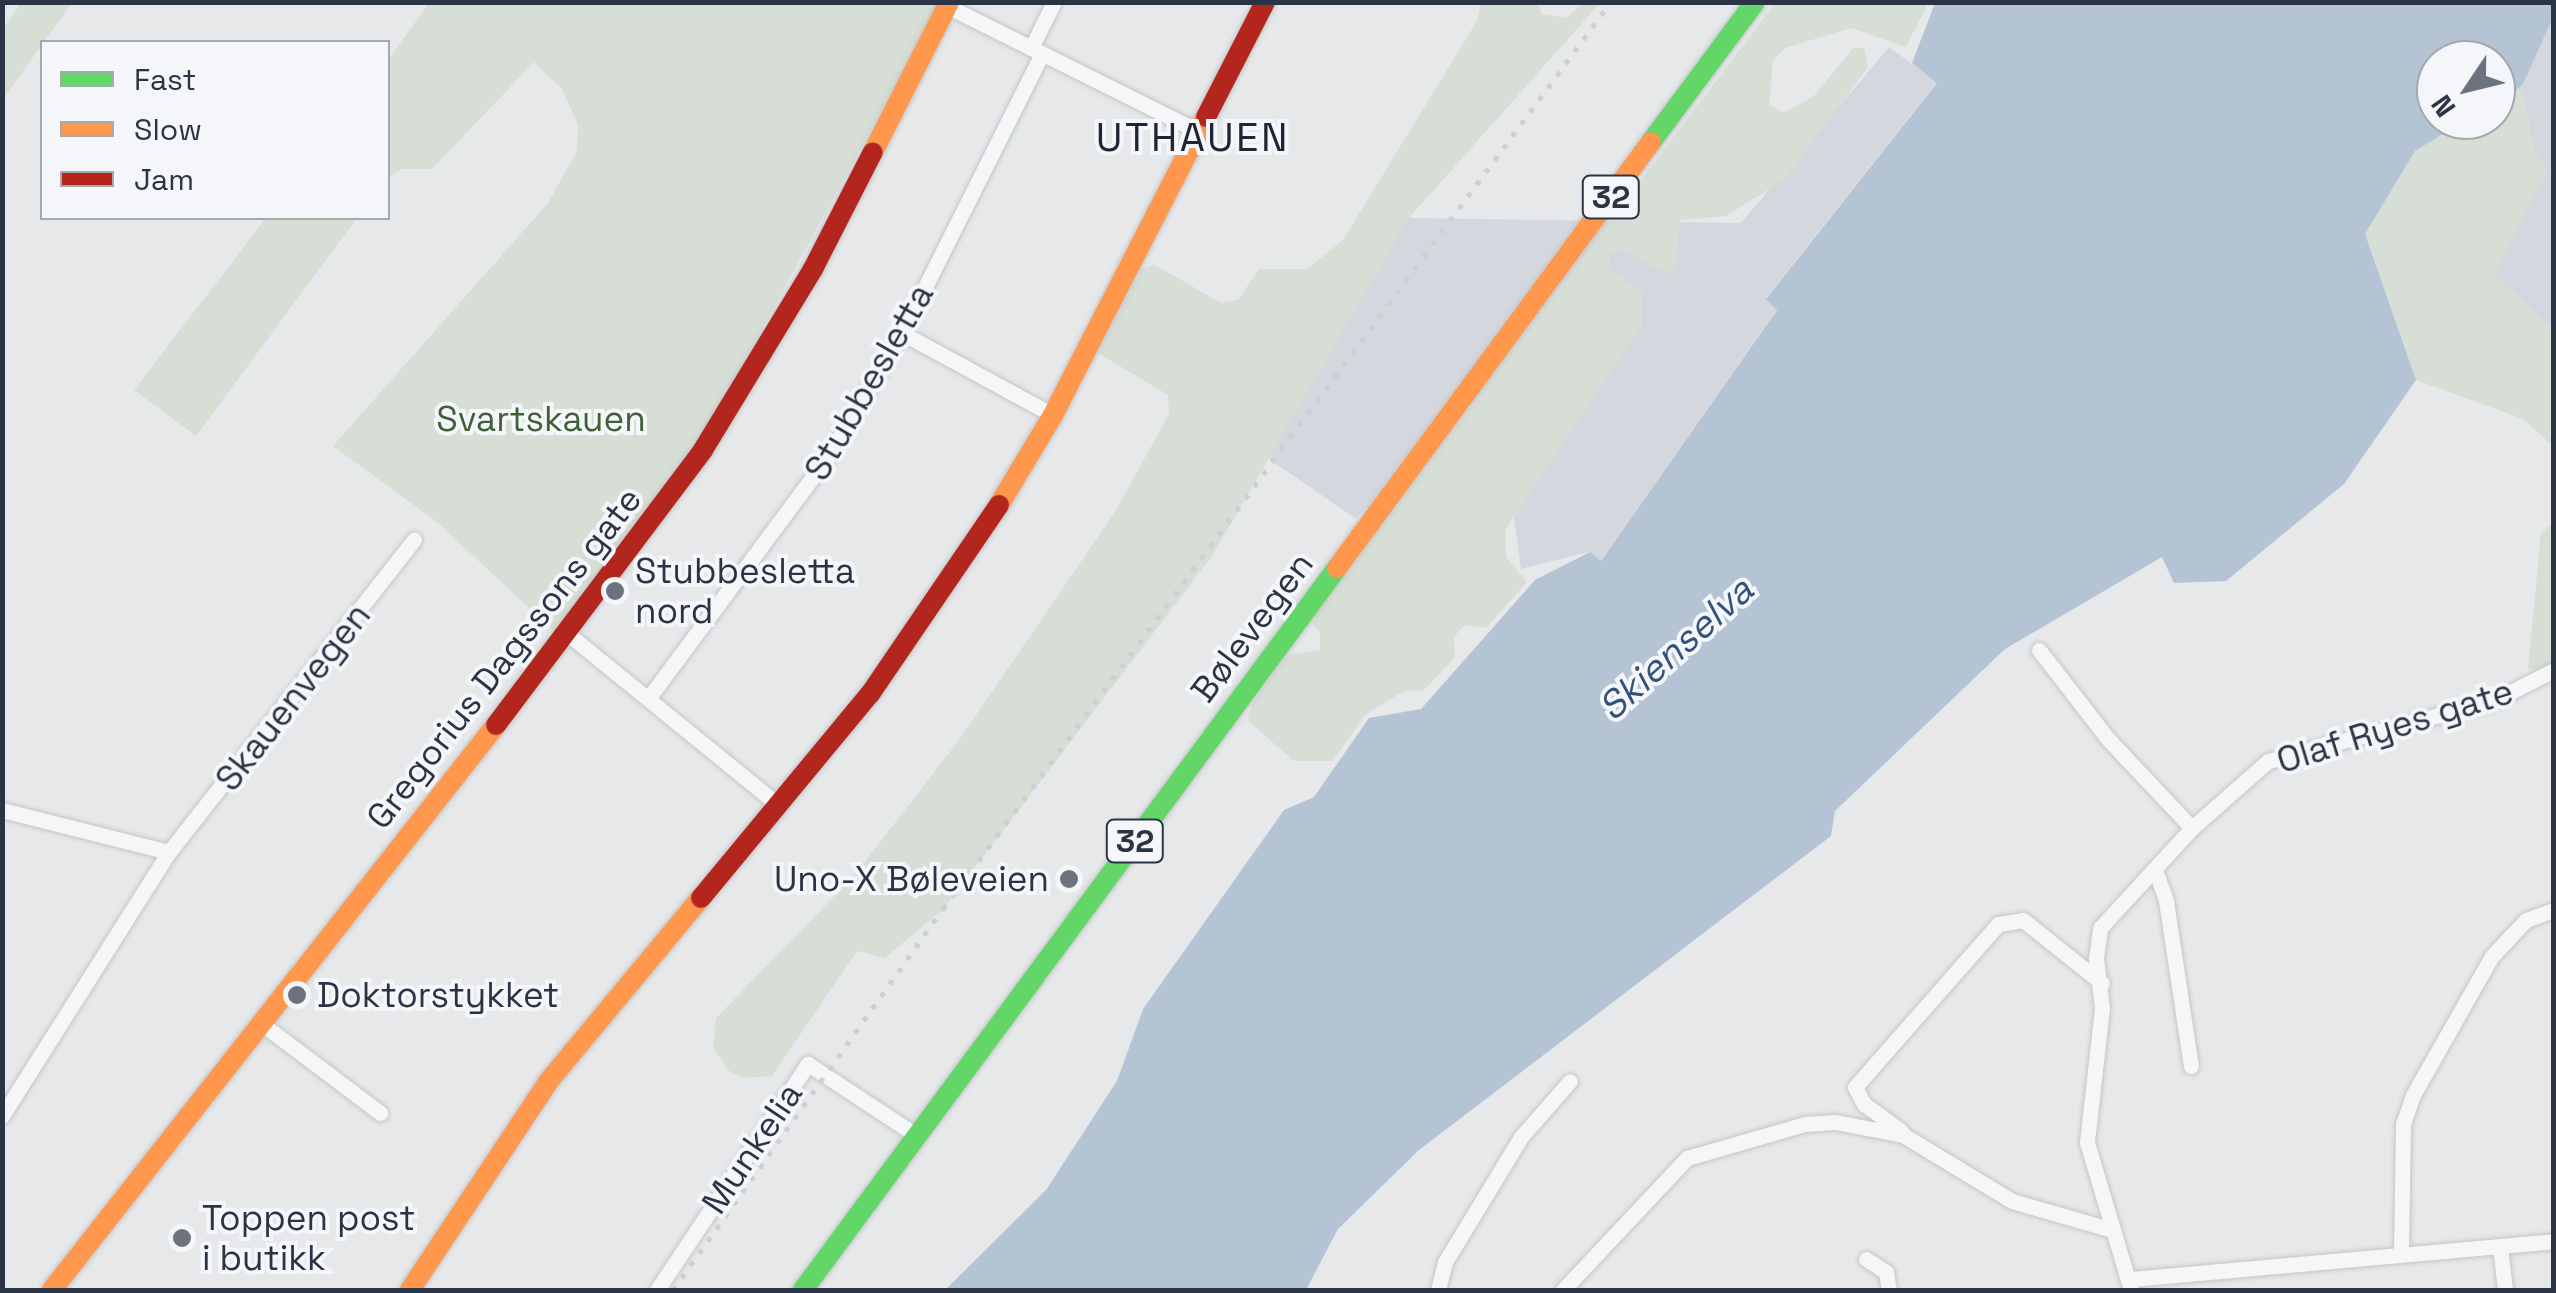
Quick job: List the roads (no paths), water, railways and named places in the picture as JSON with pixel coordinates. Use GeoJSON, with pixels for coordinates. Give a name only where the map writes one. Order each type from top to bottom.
{"type":"FeatureCollection","features":[{"type":"Feature","properties":{"kind":"street","name":"Stubbesletta"},"geometry":{"type":"LineString","coordinates":[[650,696],[764,552],[902,333],[1037,51],[1054,2]]}},
{"type":"Feature","properties":{"kind":"street"},"geometry":{"type":"LineString","coordinates":[[410,1290],[558,1069],[870,694],[986,527],[1053,415],[1265,2]]}},
{"type":"Feature","properties":{"kind":"street","name":"Bølevegen"},"geometry":{"type":"LineString","coordinates":[[803,1290],[1755,2]]}},
{"type":"Feature","properties":{"kind":"street"},"geometry":{"type":"LineString","coordinates":[[948,4],[1200,132]]}},
{"type":"Feature","properties":{"kind":"street","name":"Gregorius Dagssons gate"},"geometry":{"type":"LineString","coordinates":[[56,1289],[568,634],[762,358],[948,4]]}},
{"type":"Feature","properties":{"kind":"street"},"geometry":{"type":"LineString","coordinates":[[902,333],[1053,415]]}},
{"type":"Feature","properties":{"kind":"street","name":"Skauenvegen"},"geometry":{"type":"LineString","coordinates":[[2,1116],[169,852],[414,540]]}},
{"type":"Feature","properties":{"kind":"street"},"geometry":{"type":"LineString","coordinates":[[568,634],[650,696],[777,804]]}},
{"type":"Feature","properties":{"kind":"street"},"geometry":{"type":"LineString","coordinates":[[2039,650],[2192,828]]}},
{"type":"Feature","properties":{"kind":"street","name":"Olaf Ryes gate"},"geometry":{"type":"LineString","coordinates":[[2130,1285],[2109,1229],[2086,1114],[2102,984],[2096,958],[2100,928],[2192,828],[2268,761],[2495,700],[2554,670]]}},
{"type":"Feature","properties":{"kind":"street"},"geometry":{"type":"LineString","coordinates":[[2,810],[169,852]]}},
{"type":"Feature","properties":{"kind":"street"},"geometry":{"type":"LineString","coordinates":[[2154,870],[2166,901],[2191,1066]]}},
{"type":"Feature","properties":{"kind":"street"},"geometry":{"type":"LineString","coordinates":[[2401,1253],[2402,1124],[2413,1096],[2492,956],[2526,920],[2554,910]]}},
{"type":"Feature","properties":{"kind":"street"},"geometry":{"type":"LineString","coordinates":[[2102,984],[2019,918],[2004,920],[1856,1087],[1864,1104],[1902,1135],[2012,1200],[2109,1229]]}},
{"type":"Feature","properties":{"kind":"street"},"geometry":{"type":"LineString","coordinates":[[262,1024],[380,1114]]}},
{"type":"Feature","properties":{"kind":"street","name":"Munkelia"},"geometry":{"type":"LineString","coordinates":[[657,1290],[808,1064],[916,1136]]}},
{"type":"Feature","properties":{"kind":"street"},"geometry":{"type":"LineString","coordinates":[[1438,1290],[1445,1262],[1522,1138],[1570,1081]]}},
{"type":"Feature","properties":{"kind":"street"},"geometry":{"type":"LineString","coordinates":[[1563,1290],[1687,1158],[1805,1124],[1835,1122],[1902,1135]]}},
{"type":"Feature","properties":{"kind":"street"},"geometry":{"type":"LineString","coordinates":[[2130,1285],[2401,1253],[2554,1241]]}},
{"type":"Feature","properties":{"kind":"street"},"geometry":{"type":"LineString","coordinates":[[2500,1246],[2504,1290]]}},
{"type":"Feature","properties":{"kind":"street"},"geometry":{"type":"LineString","coordinates":[[1866,1259],[1886,1272],[1889,1290]]}},
{"type":"Feature","properties":{"kind":"water","name":"Skienselva"},"geometry":{"type":"Polygon","coordinates":[[[2553,2],[2554,15],[2522,86],[2516,90],[2516,40],[2416,40],[2416,140],[2433,140],[2415,151],[2365,234],[2416,380],[2344,484],[2226,581],[2174,583],[2162,557],[2005,649],[1835,811],[1831,836],[1419,1150],[1338,1229],[1306,1290],[945,1290],[1046,1190],[1117,1081],[1143,1009],[1284,810],[1314,797],[1369,718],[1421,709],[1535,580],[1590,552],[1601,561],[1777,310],[1766,299],[1937,83],[1912,63],[1935,3],[2553,2]]]}},
{"type":"Feature","properties":{"kind":"railway"},"geometry":{"type":"LineString","coordinates":[[673,1290],[943,909],[1611,2]]}},
{"type":"Feature","properties":{"kind":"place","name":"Stubbesletta nord"},"geometry":{"type":"Point","coordinates":[615,591]}},
{"type":"Feature","properties":{"kind":"place","name":"Uno-X Bøleveien"},"geometry":{"type":"Point","coordinates":[1069,879]}},
{"type":"Feature","properties":{"kind":"place","name":"Doktorstykket"},"geometry":{"type":"Point","coordinates":[297,995]}},
{"type":"Feature","properties":{"kind":"place","name":"Toppen post i butikk"},"geometry":{"type":"Point","coordinates":[182,1238]}},
{"type":"Feature","properties":{"kind":"district","name":"UTHAUEN"},"geometry":{"type":"Point","coordinates":[1193,138]}},
{"type":"Feature","properties":{"kind":"park label","name":"Svartskauen"},"geometry":{"type":"Point","coordinates":[541,419]}}]}
